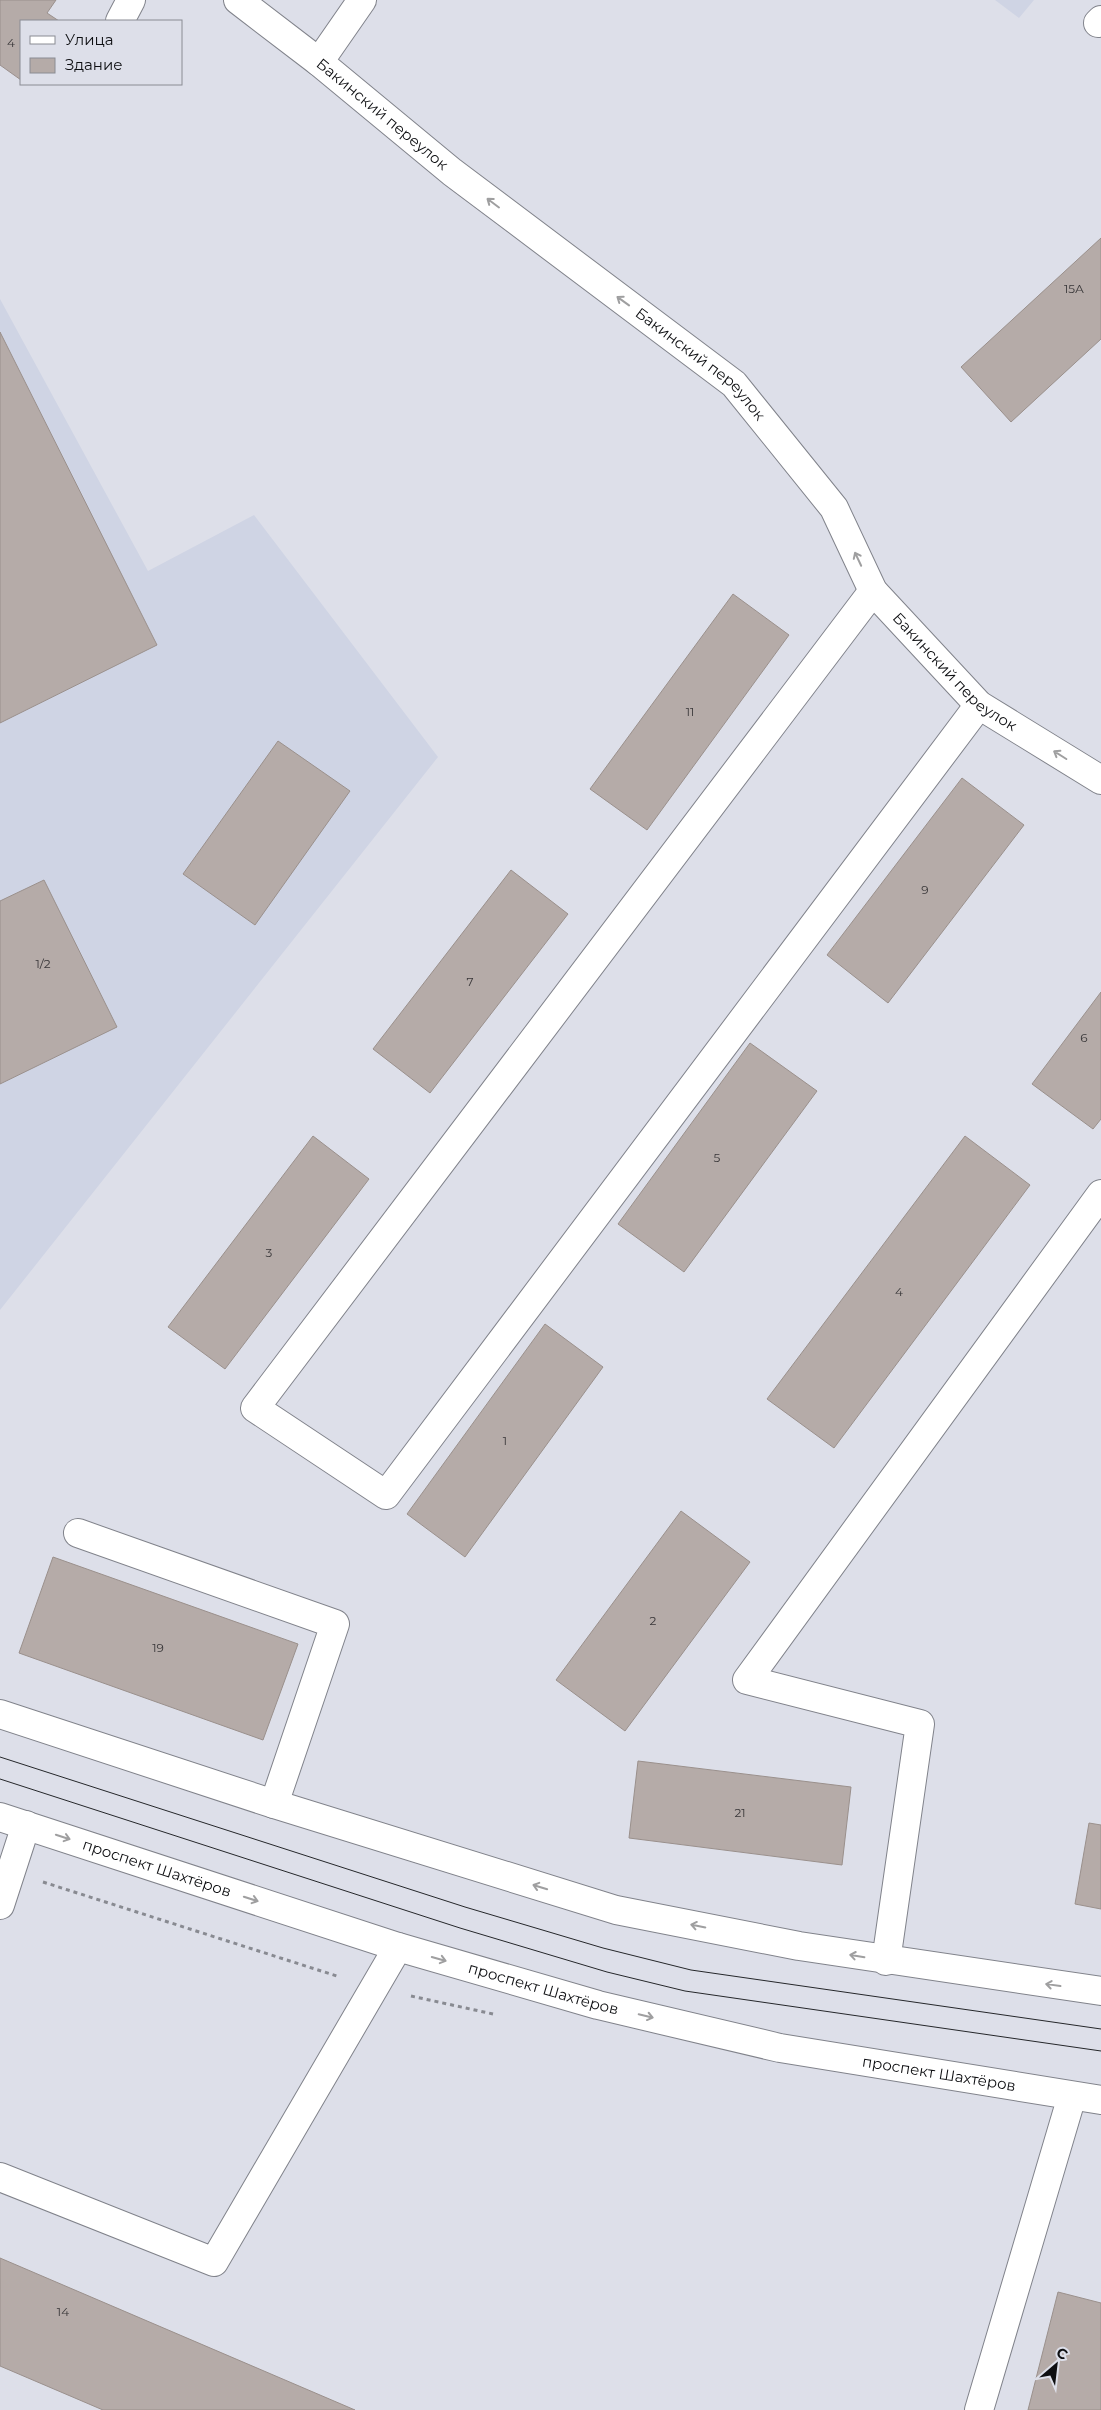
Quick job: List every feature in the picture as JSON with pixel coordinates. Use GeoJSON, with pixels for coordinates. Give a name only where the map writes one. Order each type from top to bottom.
{"type":"FeatureCollection","features":[{"type":"Feature","properties":{"kind":"main road"},"geometry":{"type":"LineString","coordinates":[[121,20],[132,0]]}},
{"type":"Feature","properties":{"kind":"main road","name":"Бакинский переулок"},"geometry":{"type":"LineString","coordinates":[[238,0],[319,62],[452,172],[734,384],[834,508],[873,591],[979,705],[1101,780]]}},
{"type":"Feature","properties":{"kind":"main road"},"geometry":{"type":"LineString","coordinates":[[319,62],[362,0]]}},
{"type":"Feature","properties":{"kind":"main road"},"geometry":{"type":"LineString","coordinates":[[873,591],[255,1408],[386,1495],[979,705]]}},
{"type":"Feature","properties":{"kind":"main road"},"geometry":{"type":"LineString","coordinates":[[886,1960],[920,1724],[747,1680],[1101,1194]]}},
{"type":"Feature","properties":{"kind":"main road"},"geometry":{"type":"LineString","coordinates":[[78,1533],[336,1624],[274,1804]]}},
{"type":"Feature","properties":{"kind":"main road"},"geometry":{"type":"LineString","coordinates":[[0,1714],[274,1804],[616,1910],[798,1946],[1101,1992]]}},
{"type":"Feature","properties":{"kind":"main road","name":"проспект Шахтёров"},"geometry":{"type":"LineString","coordinates":[[0,1817],[398,1947],[598,2005],[780,2048],[1101,2100]]}},
{"type":"Feature","properties":{"kind":"main road"},"geometry":{"type":"LineString","coordinates":[[0,1905],[26,1825]]}},
{"type":"Feature","properties":{"kind":"main road"},"geometry":{"type":"LineString","coordinates":[[0,2177],[214,2262],[398,1947]]}},
{"type":"Feature","properties":{"kind":"main road"},"geometry":{"type":"LineString","coordinates":[[979,2410],[1072,2096]]}},
{"type":"Feature","properties":{"kind":"shaded area"},"geometry":{"type":"Polygon","coordinates":[[[995,0],[1034,0],[1019,18],[995,0]]]}},
{"type":"Feature","properties":{"kind":"shaded area"},"geometry":{"type":"Polygon","coordinates":[[[0,299],[148,571],[254,515],[438,757],[0,1310],[0,299]]]}},
{"type":"Feature","properties":{"kind":"building"},"geometry":{"type":"Polygon","coordinates":[[[0,0],[56,0],[47,13],[58,20],[20,20],[20,79],[0,65],[0,0]]]}},
{"type":"Feature","properties":{"kind":"building"},"geometry":{"type":"Polygon","coordinates":[[[1101,238],[1101,339],[1011,422],[961,367],[1101,238]]]}},
{"type":"Feature","properties":{"kind":"building"},"geometry":{"type":"Polygon","coordinates":[[[0,332],[157,645],[0,723],[0,332]]]}},
{"type":"Feature","properties":{"kind":"building"},"geometry":{"type":"Polygon","coordinates":[[[733,594],[789,635],[647,830],[590,789],[733,594]]]}},
{"type":"Feature","properties":{"kind":"building"},"geometry":{"type":"Polygon","coordinates":[[[278,741],[350,791],[255,925],[183,874],[278,741]]]}},
{"type":"Feature","properties":{"kind":"building"},"geometry":{"type":"Polygon","coordinates":[[[962,778],[1024,825],[888,1003],[827,955],[962,778]]]}},
{"type":"Feature","properties":{"kind":"building"},"geometry":{"type":"Polygon","coordinates":[[[511,870],[568,914],[430,1093],[373,1049],[511,870]]]}},
{"type":"Feature","properties":{"kind":"building"},"geometry":{"type":"Polygon","coordinates":[[[44,880],[117,1027],[0,1084],[0,901],[44,880]]]}},
{"type":"Feature","properties":{"kind":"building"},"geometry":{"type":"Polygon","coordinates":[[[1101,992],[1101,1119],[1093,1129],[1032,1084],[1101,992]]]}},
{"type":"Feature","properties":{"kind":"building"},"geometry":{"type":"Polygon","coordinates":[[[750,1043],[817,1091],[684,1272],[618,1224],[750,1043]]]}},
{"type":"Feature","properties":{"kind":"building"},"geometry":{"type":"Polygon","coordinates":[[[313,1136],[369,1179],[225,1369],[168,1327],[313,1136]]]}},
{"type":"Feature","properties":{"kind":"building"},"geometry":{"type":"Polygon","coordinates":[[[965,1136],[1030,1185],[834,1448],[767,1399],[965,1136]]]}},
{"type":"Feature","properties":{"kind":"building"},"geometry":{"type":"Polygon","coordinates":[[[545,1324],[603,1367],[465,1557],[407,1514],[545,1324]]]}},
{"type":"Feature","properties":{"kind":"building"},"geometry":{"type":"Polygon","coordinates":[[[681,1511],[750,1562],[625,1731],[556,1680],[681,1511]]]}},
{"type":"Feature","properties":{"kind":"building"},"geometry":{"type":"Polygon","coordinates":[[[53,1557],[298,1644],[263,1740],[19,1653],[53,1557]]]}},
{"type":"Feature","properties":{"kind":"building"},"geometry":{"type":"Polygon","coordinates":[[[638,1761],[851,1787],[842,1865],[629,1838],[638,1761]]]}},
{"type":"Feature","properties":{"kind":"building"},"geometry":{"type":"Polygon","coordinates":[[[1089,1823],[1101,1825],[1101,1909],[1075,1904],[1089,1823]]]}},
{"type":"Feature","properties":{"kind":"building"},"geometry":{"type":"Polygon","coordinates":[[[0,2258],[355,2410],[103,2410],[0,2366],[0,2258]]]}},
{"type":"Feature","properties":{"kind":"building"},"geometry":{"type":"Polygon","coordinates":[[[1058,2292],[1101,2303],[1101,2410],[1028,2410],[1058,2292]]]}},
{"type":"Feature","properties":{"kind":"tram line"},"geometry":{"type":"LineString","coordinates":[[0,1757],[465,1907],[603,1948],[691,1970],[1101,2029]]}},
{"type":"Feature","properties":{"kind":"tram line"},"geometry":{"type":"LineString","coordinates":[[0,1779],[460,1928],[607,1972],[685,1991],[1101,2051]]}}]}
